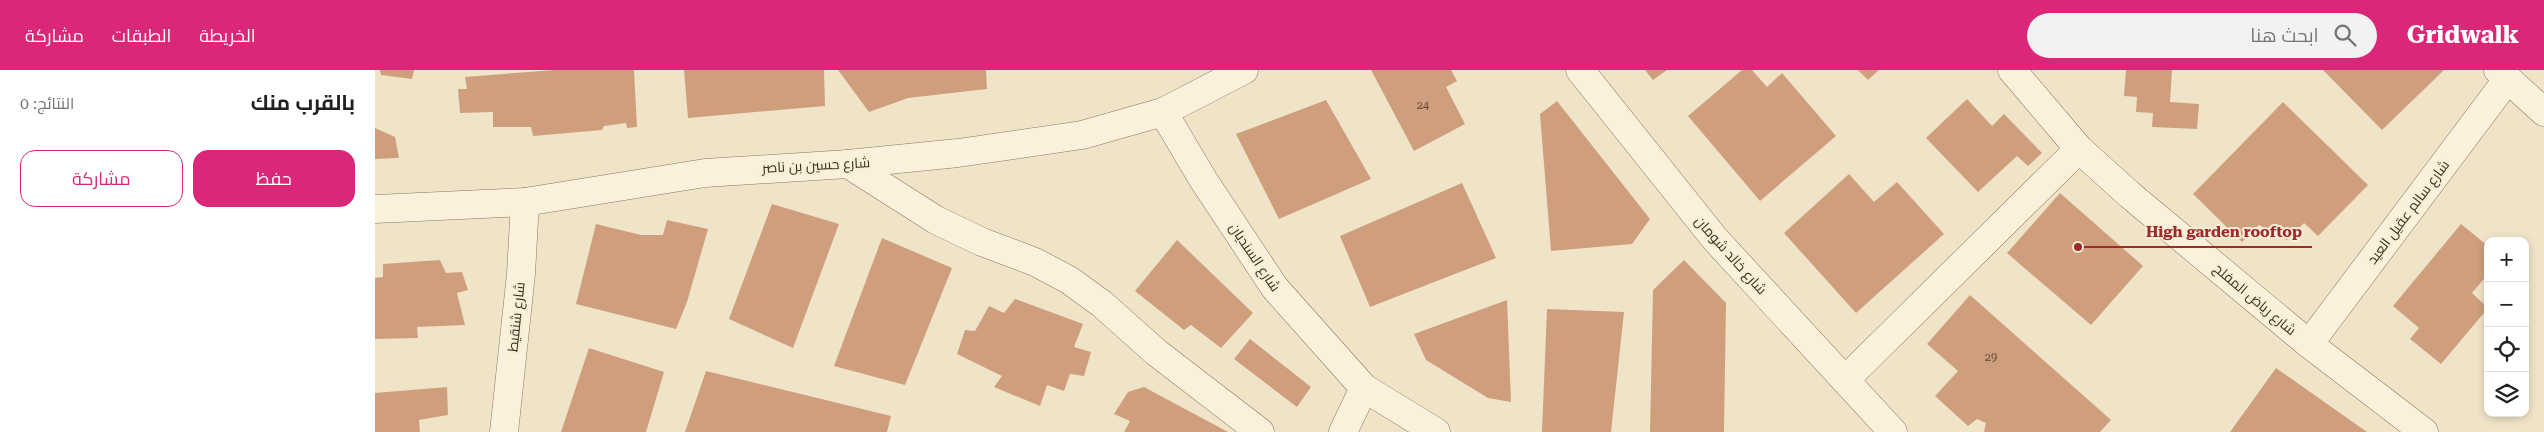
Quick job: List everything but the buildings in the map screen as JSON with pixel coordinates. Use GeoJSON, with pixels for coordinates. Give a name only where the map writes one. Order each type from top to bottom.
{"type":"FeatureCollection","features":[{"type":"Feature","properties":{"kind":"street","name":"شارع حسين بن ناصر"},"geometry":{"type":"LineString","coordinates":[[375,209],[525,202],[705,173],[848,164],[958,153],[1082,135],[1163,112],[1244,70]]}},
{"type":"Feature","properties":{"kind":"street","name":"شارع خالد شومان"},"geometry":{"type":"LineString","coordinates":[[1580,70],[1715,239],[1893,432]]}},
{"type":"Feature","properties":{"kind":"street","name":"شارع رياض المفلح"},"geometry":{"type":"LineString","coordinates":[[2013,70],[2079,149],[2130,195],[2309,344],[2424,432]]}},
{"type":"Feature","properties":{"kind":"street"},"geometry":{"type":"LineString","coordinates":[[2503,75],[2544,112]]}},
{"type":"Feature","properties":{"kind":"street","name":"شارع سالم عقيل العيد"},"geometry":{"type":"LineString","coordinates":[[2309,344],[2503,75]]}},
{"type":"Feature","properties":{"kind":"street","name":"شارع السنديان"},"geometry":{"type":"LineString","coordinates":[[1163,112],[1204,181],[1275,288],[1364,388],[1436,432]]}},
{"type":"Feature","properties":{"kind":"street"},"geometry":{"type":"LineString","coordinates":[[1845,380],[2079,149]]}},
{"type":"Feature","properties":{"kind":"street"},"geometry":{"type":"LineString","coordinates":[[848,164],[936,220],[981,242],[1035,262],[1069,280],[1102,304],[1164,358],[1260,432]]}},
{"type":"Feature","properties":{"kind":"street","name":"شارع شنقيط"},"geometry":{"type":"LineString","coordinates":[[504,432],[521,274],[525,202]]}},
{"type":"Feature","properties":{"kind":"street"},"geometry":{"type":"LineString","coordinates":[[1343,432],[1364,388]]}},
{"type":"Feature","properties":{"kind":"place","name":"High garden rooftop"},"geometry":{"type":"Point","coordinates":[2078,247]}}]}
